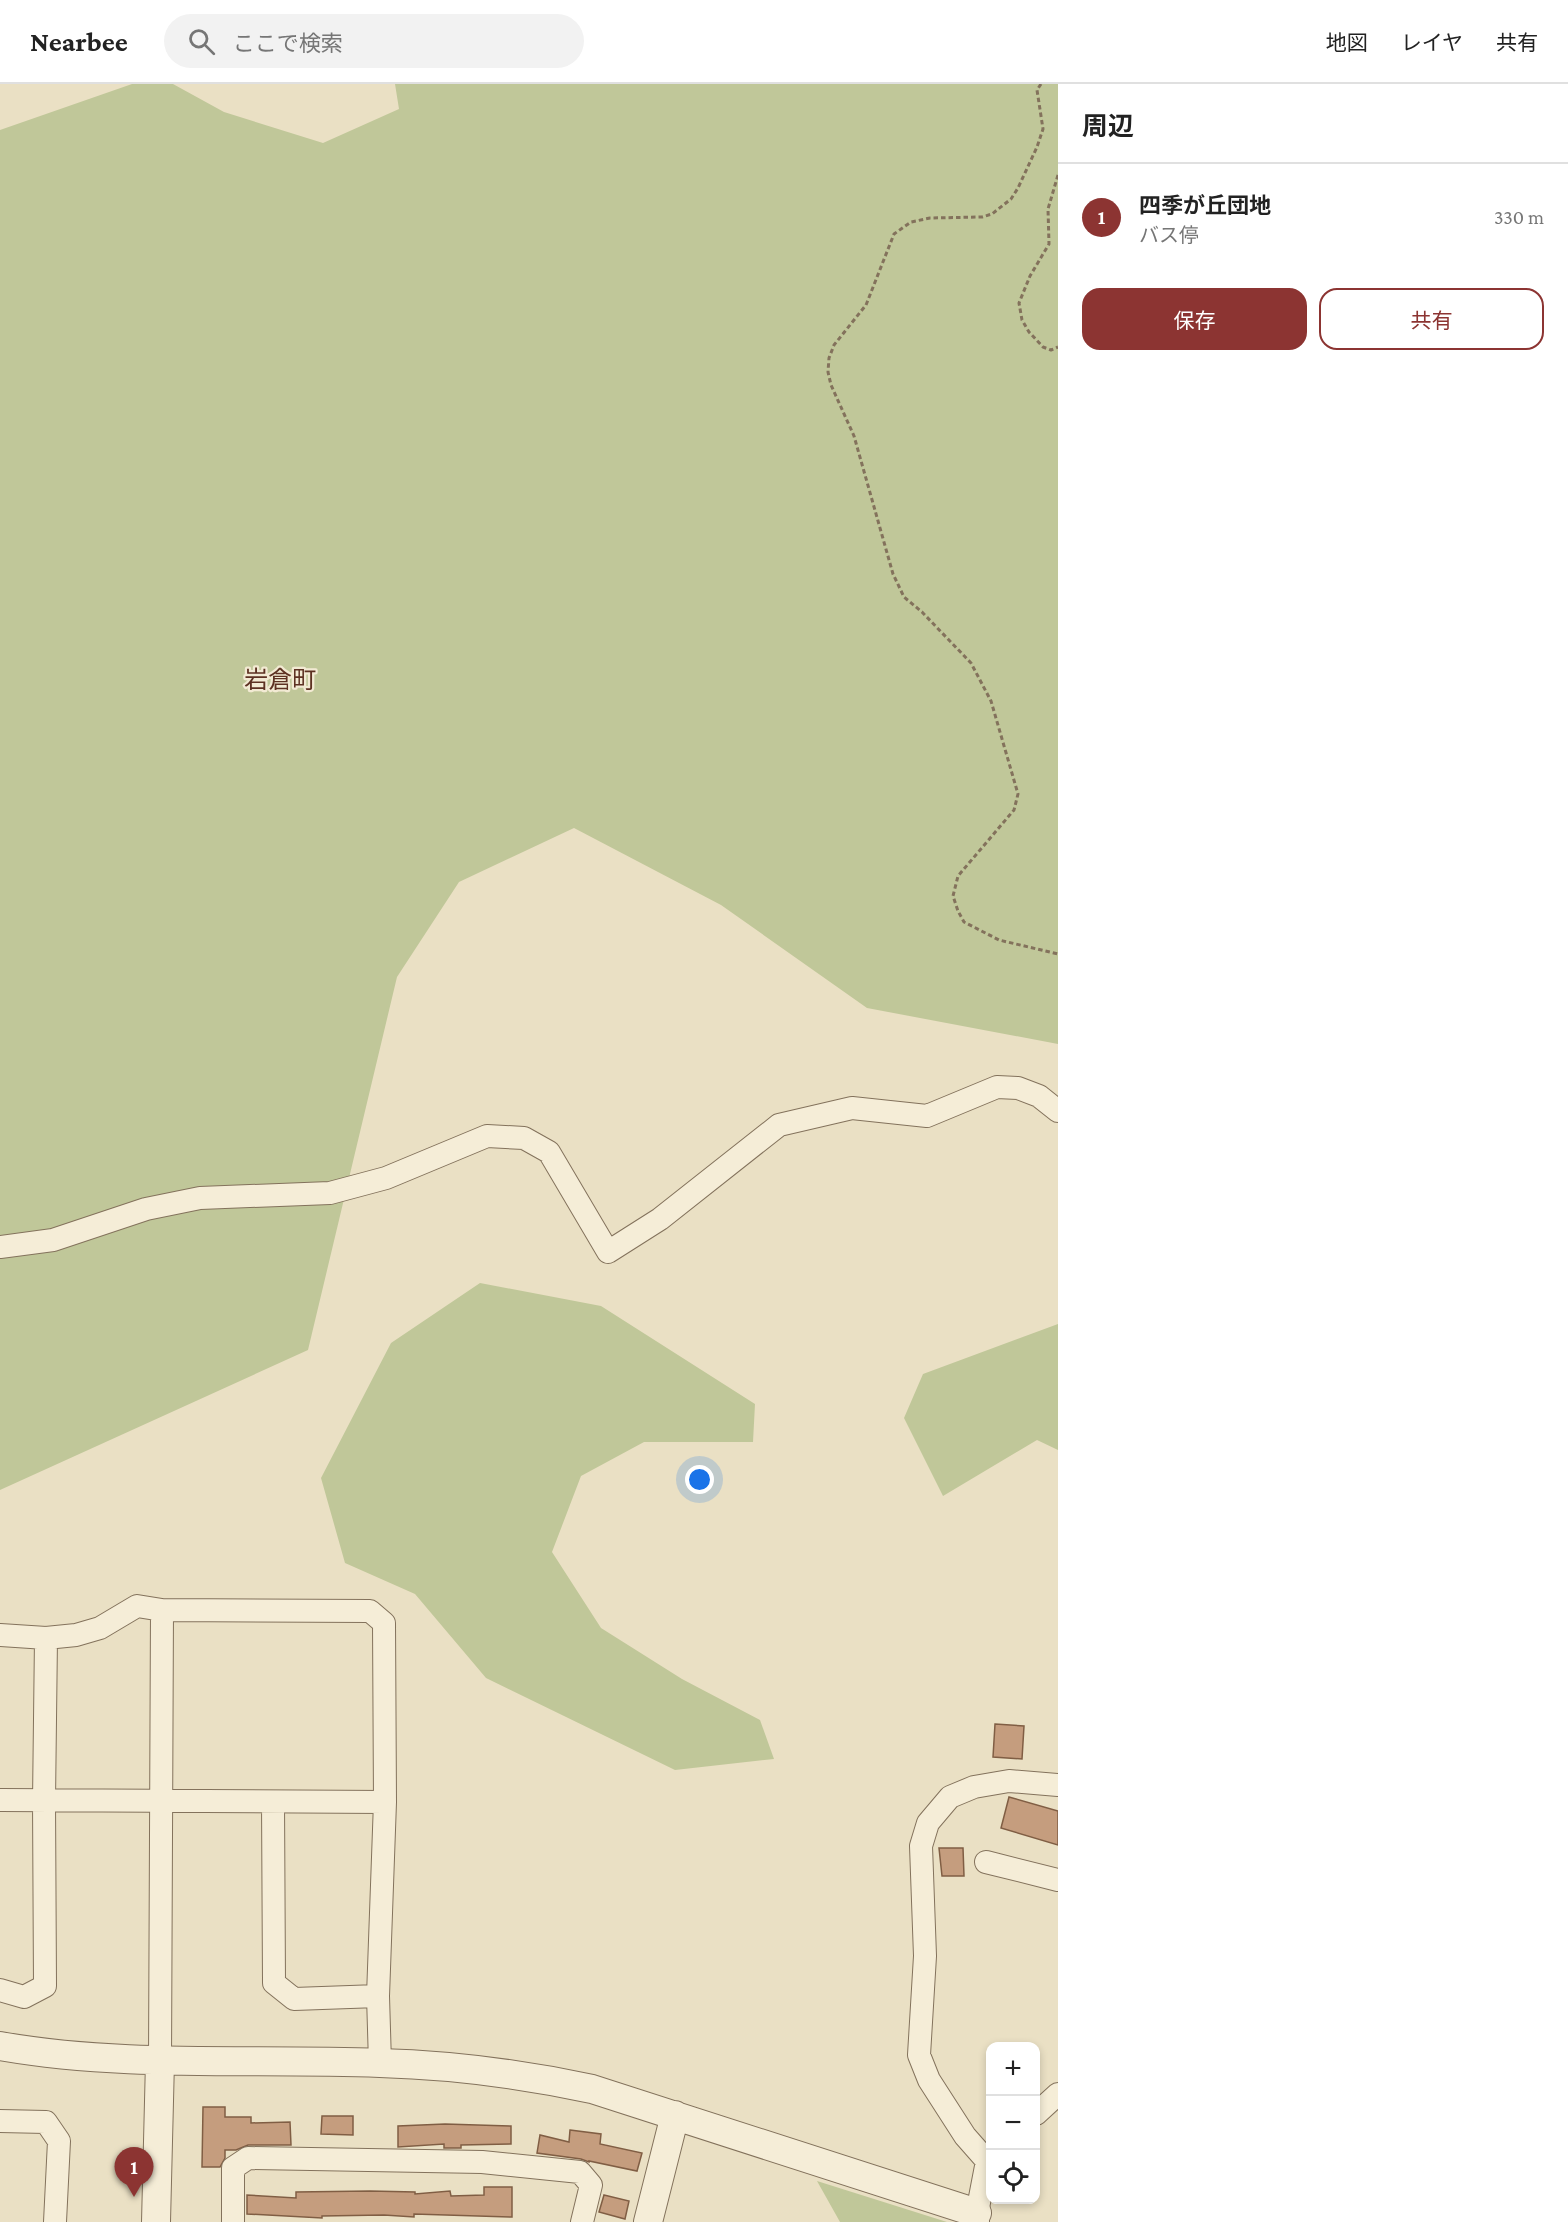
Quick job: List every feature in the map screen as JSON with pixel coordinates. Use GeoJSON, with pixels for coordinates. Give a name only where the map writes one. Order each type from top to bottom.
{"type":"FeatureCollection","features":[{"type":"Feature","properties":{"kind":"street"},"geometry":{"type":"LineString","coordinates":[[0,1247],[53,1240],[146,1209],[200,1198],[330,1193],[386,1178],[487,1136],[524,1138],[549,1152],[608,1252],[660,1219],[779,1125],[852,1108],[927,1116],[997,1087],[1018,1088],[1039,1096],[1058,1111]]}},
{"type":"Feature","properties":{"kind":"street"},"geometry":{"type":"LineString","coordinates":[[0,1635],[46,1638],[76,1635],[100,1628],[137,1606],[162,1610],[370,1611],[384,1623],[385,1802],[378,1996],[380,2062]]}},
{"type":"Feature","properties":{"kind":"street"},"geometry":{"type":"LineString","coordinates":[[156,2222],[160,2061],[162,1610]]}},
{"type":"Feature","properties":{"kind":"street"},"geometry":{"type":"LineString","coordinates":[[0,1990],[24,1997],[45,1986],[46,1638]]}},
{"type":"Feature","properties":{"kind":"street"},"geometry":{"type":"LineString","coordinates":[[986,2156],[965,2136],[929,2080],[920,2055],[925,1956],[921,1846],[928,1823],[950,1797],[974,1787],[1009,1781],[1058,1785]]}},
{"type":"Feature","properties":{"kind":"street"},"geometry":{"type":"LineString","coordinates":[[0,1800],[385,1802]]}},
{"type":"Feature","properties":{"kind":"street"},"geometry":{"type":"LineString","coordinates":[[273,1802],[274,1983],[294,1999],[378,1996]]}},
{"type":"Feature","properties":{"kind":"street"},"geometry":{"type":"LineString","coordinates":[[986,1862],[1058,1880]]}},
{"type":"Feature","properties":{"kind":"street"},"geometry":{"type":"LineString","coordinates":[[0,2046],[85,2057],[160,2061],[380,2062],[461,2067],[527,2075],[592,2089],[675,2115],[978,2217],[986,2175]]}},
{"type":"Feature","properties":{"kind":"street"},"geometry":{"type":"LineString","coordinates":[[1040,2110],[1058,2094]]}},
{"type":"Feature","properties":{"kind":"street"},"geometry":{"type":"LineString","coordinates":[[648,2222],[675,2115]]}},
{"type":"Feature","properties":{"kind":"street"},"geometry":{"type":"LineString","coordinates":[[0,2121],[46,2122],[59,2141],[55,2222]]}},
{"type":"Feature","properties":{"kind":"street"},"geometry":{"type":"LineString","coordinates":[[233,2222],[233,2168],[248,2158],[482,2162],[580,2172],[591,2185],[582,2222]]}},
{"type":"Feature","properties":{"kind":"path"},"geometry":{"type":"LineString","coordinates":[[1041,84],[1037,90],[1043,129],[1032,158],[1011,199],[992,214],[982,217],[930,218],[911,222],[894,234],[866,305],[834,345],[829,358],[828,372],[831,385],[854,436],[893,574],[904,597],[922,612],[971,663],[991,701],[1018,794],[1014,810],[958,876],[953,896],[958,911],[964,922],[999,940],[1058,954]]}},
{"type":"Feature","properties":{"kind":"path"},"geometry":{"type":"LineString","coordinates":[[1058,175],[1048,209],[1049,244],[1030,276],[1018,303],[1022,320],[1029,332],[1043,347],[1051,350],[1058,347]]}},
{"type":"Feature","properties":{"kind":"green space"},"geometry":{"type":"Polygon","coordinates":[[[132,84],[173,84],[224,112],[323,143],[399,109],[395,84],[1058,84],[1058,1044],[867,1008],[721,905],[574,828],[459,882],[397,977],[308,1350],[0,1490],[0,130],[132,84]]]}},
{"type":"Feature","properties":{"kind":"green space"},"geometry":{"type":"Polygon","coordinates":[[[480,1283],[601,1306],[755,1404],[753,1442],[644,1442],[581,1476],[552,1552],[601,1628],[682,1679],[760,1720],[774,1759],[675,1770],[486,1678],[415,1594],[345,1563],[321,1478],[391,1343],[480,1283]]]}},
{"type":"Feature","properties":{"kind":"green space"},"geometry":{"type":"Polygon","coordinates":[[[1058,1324],[1058,1450],[1037,1440],[943,1496],[904,1418],[923,1374],[1058,1324]]]}},
{"type":"Feature","properties":{"kind":"green space"},"geometry":{"type":"Polygon","coordinates":[[[817,2181],[947,2222],[840,2222],[817,2181]]]}},
{"type":"Feature","properties":{"kind":"building"},"geometry":{"type":"Polygon","coordinates":[[[995,1724],[1024,1726],[1022,1759],[993,1757],[995,1724]]]}},
{"type":"Feature","properties":{"kind":"building"},"geometry":{"type":"Polygon","coordinates":[[[1009,1797],[1058,1811],[1058,1845],[1001,1828],[1009,1797]]]}},
{"type":"Feature","properties":{"kind":"building"},"geometry":{"type":"Polygon","coordinates":[[[939,1848],[963,1848],[964,1876],[942,1876],[939,1848]]]}},
{"type":"Feature","properties":{"kind":"building"},"geometry":{"type":"Polygon","coordinates":[[[203,2107],[225,2107],[225,2117],[251,2117],[251,2123],[290,2122],[291,2145],[248,2145],[236,2150],[225,2150],[225,2158],[220,2167],[202,2167],[203,2107]]]}},
{"type":"Feature","properties":{"kind":"building"},"geometry":{"type":"Polygon","coordinates":[[[322,2116],[353,2116],[353,2135],[321,2134],[322,2116]]]}},
{"type":"Feature","properties":{"kind":"building"},"geometry":{"type":"Polygon","coordinates":[[[445,2124],[511,2126],[511,2144],[461,2145],[461,2148],[444,2148],[444,2144],[398,2147],[398,2126],[445,2124]]]}},
{"type":"Feature","properties":{"kind":"building"},"geometry":{"type":"Polygon","coordinates":[[[570,2130],[601,2134],[600,2144],[642,2153],[637,2171],[581,2159],[537,2153],[540,2135],[569,2142],[570,2130]]]}},
{"type":"Feature","properties":{"kind":"building"},"geometry":{"type":"Polygon","coordinates":[[[484,2187],[512,2187],[512,2217],[414,2214],[414,2217],[384,2215],[322,2216],[322,2218],[247,2214],[247,2195],[296,2198],[296,2192],[370,2191],[415,2192],[415,2194],[450,2191],[451,2196],[484,2195],[484,2187]]]}},
{"type":"Feature","properties":{"kind":"building"},"geometry":{"type":"Polygon","coordinates":[[[604,2195],[629,2201],[625,2219],[599,2212],[604,2195]]]}},
{"type":"Feature","properties":{"kind":"place","name":"四季が丘団地"},"geometry":{"type":"Point","coordinates":[134,2197]}},
{"type":"Feature","properties":{"kind":"district","name":"岩倉町"},"geometry":{"type":"Point","coordinates":[280,680]}}]}
